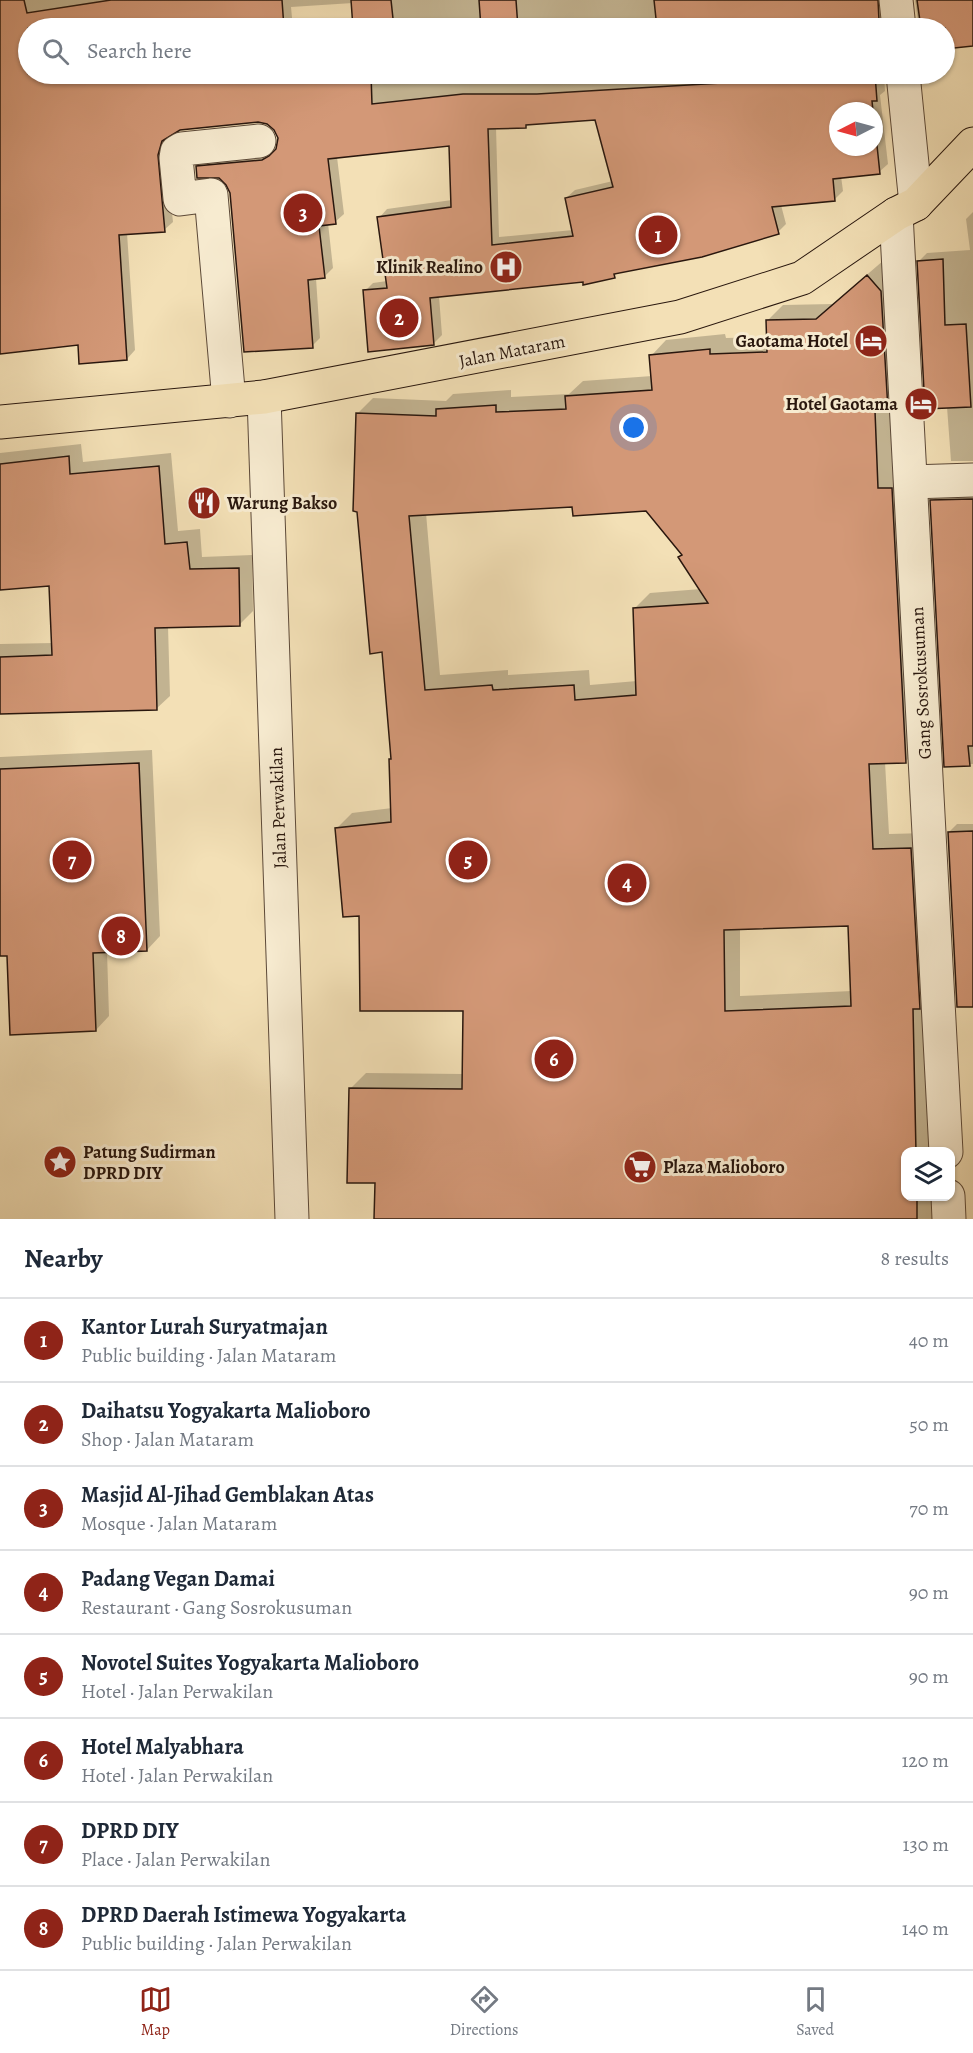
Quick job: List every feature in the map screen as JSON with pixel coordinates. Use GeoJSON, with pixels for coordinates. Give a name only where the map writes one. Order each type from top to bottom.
{"type":"FeatureCollection","features":[{"type":"Feature","properties":{"kind":"main road","name":"Jalan Mataram"},"geometry":{"type":"LineString","coordinates":[[0,422],[264,398],[680,317],[802,278],[906,209],[973,144]]}},
{"type":"Feature","properties":{"kind":"street"},"geometry":{"type":"LineString","coordinates":[[896,0],[898,18]]}},
{"type":"Feature","properties":{"kind":"street","name":"Gang Sosrokusuman"},"geometry":{"type":"LineString","coordinates":[[903,84],[911,482],[946,1147]]}},
{"type":"Feature","properties":{"kind":"street"},"geometry":{"type":"LineString","coordinates":[[229,400],[211,195],[180,199],[176,158],[182,149],[259,141]]}},
{"type":"Feature","properties":{"kind":"street","name":"Jalan Perwakilan"},"geometry":{"type":"LineString","coordinates":[[264,398],[292,1219]]}},
{"type":"Feature","properties":{"kind":"street"},"geometry":{"type":"LineString","coordinates":[[911,482],[973,480]]}},
{"type":"Feature","properties":{"kind":"street"},"geometry":{"type":"LineString","coordinates":[[948,1201],[950,1219]]}},
{"type":"Feature","properties":{"kind":"building"},"geometry":{"type":"Polygon","coordinates":[[[0,0],[24,0],[27,13],[111,0],[282,0],[283,18],[18,18],[18,84],[371,84],[372,104],[463,94],[537,94],[706,84],[876,84],[877,101],[829,102],[829,156],[878,156],[880,174],[833,179],[835,201],[772,207],[779,234],[702,257],[614,274],[615,278],[583,285],[583,282],[430,298],[434,345],[368,352],[363,290],[387,288],[377,217],[451,207],[449,146],[328,159],[336,224],[319,226],[325,278],[308,280],[313,348],[244,352],[230,193],[219,178],[197,178],[196,166],[262,160],[276,149],[278,138],[267,124],[258,122],[180,130],[162,141],[158,155],[165,232],[119,235],[127,360],[79,364],[78,345],[0,354],[0,0]],[[595,120],[526,125],[526,128],[488,129],[492,245],[573,236],[565,198],[613,187],[595,120]]]}},
{"type":"Feature","properties":{"kind":"building"},"geometry":{"type":"Polygon","coordinates":[[[351,0],[391,0],[393,18],[352,18],[351,0]]]}},
{"type":"Feature","properties":{"kind":"building"},"geometry":{"type":"Polygon","coordinates":[[[479,0],[516,0],[517,18],[480,18],[479,0]]]}},
{"type":"Feature","properties":{"kind":"building"},"geometry":{"type":"Polygon","coordinates":[[[654,0],[878,0],[879,18],[656,18],[654,0]]]}},
{"type":"Feature","properties":{"kind":"building"},"geometry":{"type":"Polygon","coordinates":[[[917,0],[973,0],[973,46],[955,48],[955,18],[920,18],[917,0]]]}},
{"type":"Feature","properties":{"kind":"building"},"geometry":{"type":"Polygon","coordinates":[[[943,259],[945,325],[966,324],[971,407],[925,409],[917,261],[943,259]]]}},
{"type":"Feature","properties":{"kind":"building"},"geometry":{"type":"Polygon","coordinates":[[[867,275],[881,291],[888,410],[875,411],[878,488],[892,488],[906,763],[869,764],[873,849],[911,848],[920,1009],[913,1009],[916,1147],[901,1147],[901,1201],[917,1201],[917,1219],[374,1219],[375,1183],[347,1183],[349,1088],[462,1089],[463,1011],[360,1011],[359,916],[343,917],[335,828],[391,822],[389,759],[391,759],[382,652],[370,654],[357,512],[353,511],[356,413],[436,416],[436,409],[496,405],[496,412],[566,409],[565,396],[652,390],[649,355],[710,349],[710,354],[767,352],[766,320],[816,319],[867,275]],[[572,507],[409,516],[425,690],[492,685],[493,690],[574,685],[575,700],[636,695],[633,608],[708,603],[678,557],[682,555],[646,511],[573,516],[572,507]],[[848,926],[724,930],[725,1011],[851,1006],[848,926]]]}},
{"type":"Feature","properties":{"kind":"building"},"geometry":{"type":"Polygon","coordinates":[[[69,456],[70,474],[159,466],[165,544],[187,542],[190,569],[239,568],[240,626],[155,628],[157,710],[0,714],[0,657],[52,655],[49,586],[0,590],[0,464],[69,456]]]}},
{"type":"Feature","properties":{"kind":"building"},"geometry":{"type":"Polygon","coordinates":[[[973,499],[973,746],[968,746],[970,766],[944,767],[930,500],[973,499]]]}},
{"type":"Feature","properties":{"kind":"building"},"geometry":{"type":"Polygon","coordinates":[[[139,763],[147,951],[93,953],[96,1031],[10,1035],[7,956],[0,956],[0,769],[139,763]]]}},
{"type":"Feature","properties":{"kind":"building"},"geometry":{"type":"Polygon","coordinates":[[[973,831],[973,1007],[957,1007],[948,832],[973,831]]]}},
{"type":"Feature","properties":{"kind":"place","name":"Masjid Al-Jihad Gemblakan Atas"},"geometry":{"type":"Point","coordinates":[303,213]}},
{"type":"Feature","properties":{"kind":"place","name":"Kantor Lurah Suryatmajan"},"geometry":{"type":"Point","coordinates":[658,235]}},
{"type":"Feature","properties":{"kind":"place","name":"Klinik Realino"},"geometry":{"type":"Point","coordinates":[506,267]}},
{"type":"Feature","properties":{"kind":"place","name":"Daihatsu Yogyakarta Malioboro"},"geometry":{"type":"Point","coordinates":[399,318]}},
{"type":"Feature","properties":{"kind":"place","name":"Gaotama Hotel"},"geometry":{"type":"Point","coordinates":[871,341]}},
{"type":"Feature","properties":{"kind":"place","name":"Hotel Gaotama"},"geometry":{"type":"Point","coordinates":[921,404]}},
{"type":"Feature","properties":{"kind":"place","name":"Warung Bakso"},"geometry":{"type":"Point","coordinates":[204,503]}},
{"type":"Feature","properties":{"kind":"place","name":"DPRD DIY"},"geometry":{"type":"Point","coordinates":[72,860]}},
{"type":"Feature","properties":{"kind":"place","name":"Novotel Suites Yogyakarta Malioboro"},"geometry":{"type":"Point","coordinates":[468,860]}},
{"type":"Feature","properties":{"kind":"place","name":"Padang Vegan Damai"},"geometry":{"type":"Point","coordinates":[627,883]}},
{"type":"Feature","properties":{"kind":"place","name":"DPRD Daerah Istimewa Yogyakarta"},"geometry":{"type":"Point","coordinates":[121,936]}},
{"type":"Feature","properties":{"kind":"place","name":"Hotel Malyabhara"},"geometry":{"type":"Point","coordinates":[554,1059]}},
{"type":"Feature","properties":{"kind":"place","name":"Patung Sudirman DPRD DIY"},"geometry":{"type":"Point","coordinates":[60,1162]}},
{"type":"Feature","properties":{"kind":"place","name":"Plaza Malioboro"},"geometry":{"type":"Point","coordinates":[640,1167]}}]}
